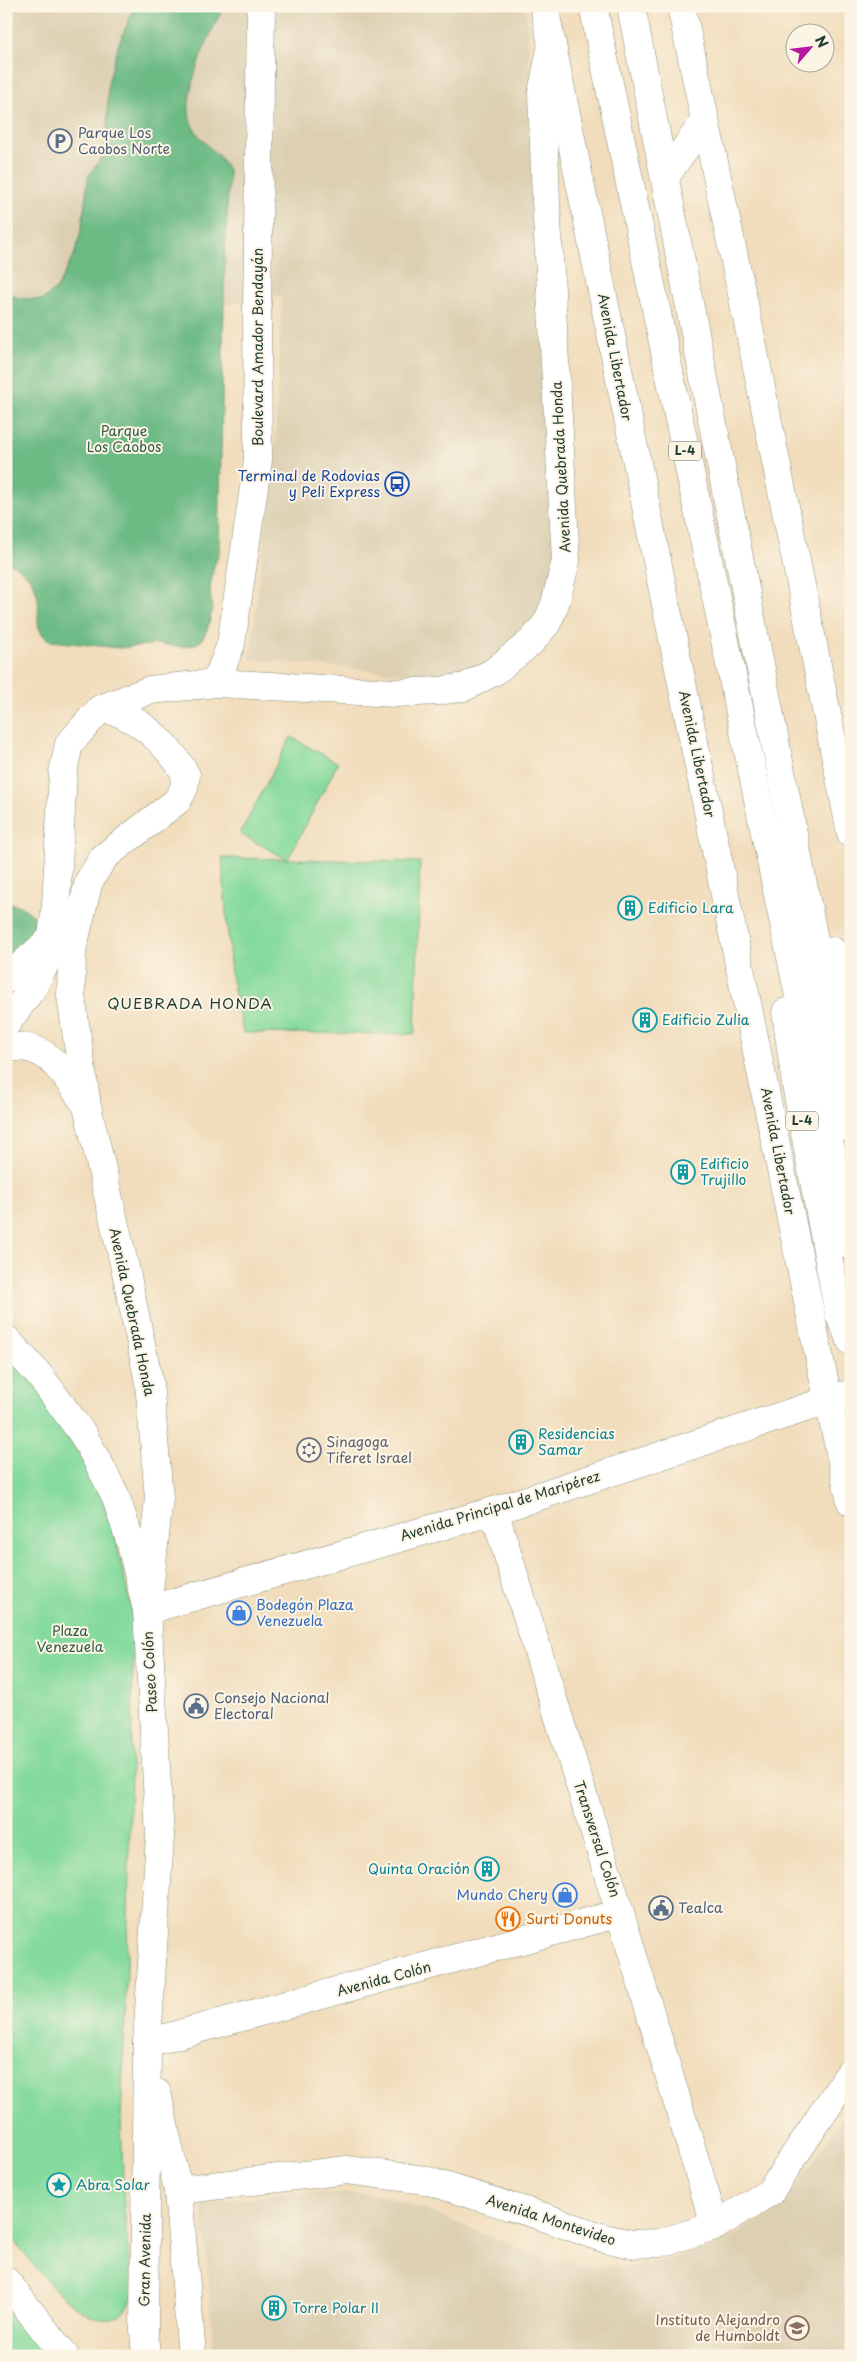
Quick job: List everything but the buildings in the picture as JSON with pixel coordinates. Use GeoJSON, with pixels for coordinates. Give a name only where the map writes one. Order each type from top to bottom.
{"type":"FeatureCollection","features":[{"type":"Feature","properties":{"kind":"street","name":"Boulevard Amador Bendayán"},"geometry":{"type":"LineString","coordinates":[[216,683],[230,644],[258,460],[257,311],[260,6]]}},
{"type":"Feature","properties":{"kind":"street","name":"Avenida Libertador"},"geometry":{"type":"LineString","coordinates":[[544,6],[840,1396],[851,1502]]}},
{"type":"Feature","properties":{"kind":"street","name":"L-4"},"geometry":{"type":"LineString","coordinates":[[593,6],[778,896],[780,971],[796,1085],[839,1314],[851,1341]]}},
{"type":"Feature","properties":{"kind":"street","name":"L-4"},"geometry":{"type":"LineString","coordinates":[[631,6],[762,676],[799,933],[851,1246]]}},
{"type":"Feature","properties":{"kind":"street"},"geometry":{"type":"LineString","coordinates":[[681,6],[851,833]]}},
{"type":"Feature","properties":{"kind":"street","name":"Avenida Quebrada Honda"},"geometry":{"type":"LineString","coordinates":[[52,938],[63,772],[69,744],[100,709],[150,690],[216,683],[395,693],[439,691],[465,687],[495,671],[531,642],[547,623],[555,604],[566,561],[542,103],[542,93],[552,44]]}},
{"type":"Feature","properties":{"kind":"street"},"geometry":{"type":"LineString","coordinates":[[665,177],[705,120]]}},
{"type":"Feature","properties":{"kind":"street","name":"L-4"},"geometry":{"type":"LineString","coordinates":[[762,676],[784,748],[851,1022]]}},
{"type":"Feature","properties":{"kind":"street","name":"Avenida Quebrada Honda"},"geometry":{"type":"LineString","coordinates":[[100,709],[121,713],[158,740],[180,764],[186,775],[184,788],[177,801],[104,857],[89,881],[72,951],[70,996],[87,1106],[126,1272],[148,1382],[159,1498],[147,1610]]}},
{"type":"Feature","properties":{"kind":"street","name":"L-4"},"geometry":{"type":"LineString","coordinates":[[778,896],[799,933],[851,1129]]}},
{"type":"Feature","properties":{"kind":"street"},"geometry":{"type":"LineString","coordinates":[[6,979],[52,938]]}},
{"type":"Feature","properties":{"kind":"street"},"geometry":{"type":"LineString","coordinates":[[6,1024],[34,986],[44,966],[52,938]]}},
{"type":"Feature","properties":{"kind":"street","name":"Avenida Quebrada Honda"},"geometry":{"type":"LineString","coordinates":[[6,1048],[27,1047],[42,1052],[53,1061],[87,1106]]}},
{"type":"Feature","properties":{"kind":"street","name":"Paseo Colón"},"geometry":{"type":"LineString","coordinates":[[6,1339],[40,1376],[82,1433],[98,1460],[118,1504],[130,1540],[147,1610],[160,1836],[147,2043]]}},
{"type":"Feature","properties":{"kind":"street","name":"Avenida Principal de Maripérez"},"geometry":{"type":"LineString","coordinates":[[147,1610],[494,1511],[840,1396]]}},
{"type":"Feature","properties":{"kind":"street","name":"Transversal Colón"},"geometry":{"type":"LineString","coordinates":[[494,1511],[620,1913],[715,2226]]}},
{"type":"Feature","properties":{"kind":"street","name":"Avenida Colón"},"geometry":{"type":"LineString","coordinates":[[147,2043],[620,1913]]}},
{"type":"Feature","properties":{"kind":"street"},"geometry":{"type":"LineString","coordinates":[[147,2043],[178,2190],[192,2356]]}},
{"type":"Feature","properties":{"kind":"street","name":"Gran Avenida"},"geometry":{"type":"LineString","coordinates":[[146,2356],[144,2332],[147,2043]]}},
{"type":"Feature","properties":{"kind":"street","name":"Avenida Montevideo"},"geometry":{"type":"LineString","coordinates":[[178,2190],[347,2170],[426,2180],[544,2217],[600,2237],[632,2244],[659,2243],[715,2226],[770,2192],[851,2070]]}},
{"type":"Feature","properties":{"kind":"street"},"geometry":{"type":"LineString","coordinates":[[6,2281],[66,2356]]}},
{"type":"Feature","properties":{"kind":"shaded area"},"geometry":{"type":"Polygon","coordinates":[[[6,6],[526,6],[561,563],[538,624],[491,661],[453,676],[398,673],[250,659],[275,444],[282,296],[6,338],[6,6]]]}},
{"type":"Feature","properties":{"kind":"shaded area"},"geometry":{"type":"Polygon","coordinates":[[[851,2107],[851,2356],[214,2356],[202,2205],[288,2192],[376,2194],[407,2203],[546,2259],[563,2258],[579,2266],[621,2267],[670,2260],[709,2247],[737,2234],[765,2215],[792,2191],[851,2107]]]}},
{"type":"Feature","properties":{"kind":"green space","name":"Parque Los Caobos"},"geometry":{"type":"Polygon","coordinates":[[[135,6],[224,6],[197,67],[189,101],[190,117],[194,129],[223,161],[229,174],[225,251],[219,554],[214,566],[210,588],[212,611],[207,631],[201,641],[182,647],[158,644],[120,648],[51,641],[41,633],[39,628],[37,593],[31,581],[23,571],[6,562],[6,292],[19,298],[42,300],[57,288],[75,253],[82,227],[88,177],[101,158],[107,140],[108,83],[119,43],[135,6]]]}},
{"type":"Feature","properties":{"kind":"green space"},"geometry":{"type":"Polygon","coordinates":[[[291,737],[338,763],[288,859],[420,862],[415,1034],[243,1033],[231,975],[222,858],[287,859],[240,834],[291,737]]]}},
{"type":"Feature","properties":{"kind":"green space"},"geometry":{"type":"Polygon","coordinates":[[[7,902],[29,912],[36,920],[41,933],[6,967],[7,902]]]}},
{"type":"Feature","properties":{"kind":"green space","name":"Plaza Venezuela"},"geometry":{"type":"Polygon","coordinates":[[[6,1352],[47,1400],[95,1477],[115,1536],[134,1622],[127,1967],[121,2119],[124,2207],[132,2294],[122,2314],[115,2318],[101,2319],[85,2313],[70,2303],[54,2289],[6,2231],[6,1352]]]}},
{"type":"Feature","properties":{"kind":"green space"},"geometry":{"type":"Polygon","coordinates":[[[6,2311],[54,2356],[6,2356],[6,2311]]]}},
{"type":"Feature","properties":{"kind":"place","name":"Parque Los Caobos Norte"},"geometry":{"type":"Point","coordinates":[60,141]}},
{"type":"Feature","properties":{"kind":"place","name":"Terminal de Rodovias y Peli Express"},"geometry":{"type":"Point","coordinates":[397,484]}},
{"type":"Feature","properties":{"kind":"place","name":"Edificio Lara"},"geometry":{"type":"Point","coordinates":[630,908]}},
{"type":"Feature","properties":{"kind":"place","name":"Edificio Zulia"},"geometry":{"type":"Point","coordinates":[645,1020]}},
{"type":"Feature","properties":{"kind":"place","name":"Edificio Trujillo"},"geometry":{"type":"Point","coordinates":[683,1172]}},
{"type":"Feature","properties":{"kind":"place","name":"Residencias Samar"},"geometry":{"type":"Point","coordinates":[521,1442]}},
{"type":"Feature","properties":{"kind":"place","name":"Sinagoga Tiferet Israel"},"geometry":{"type":"Point","coordinates":[309,1450]}},
{"type":"Feature","properties":{"kind":"place","name":"Bodegón Plaza Venezuela"},"geometry":{"type":"Point","coordinates":[239,1613]}},
{"type":"Feature","properties":{"kind":"place","name":"Consejo Nacional Electoral"},"geometry":{"type":"Point","coordinates":[196,1706]}},
{"type":"Feature","properties":{"kind":"place","name":"Quinta Oración"},"geometry":{"type":"Point","coordinates":[487,1869]}},
{"type":"Feature","properties":{"kind":"place","name":"Mundo Chery"},"geometry":{"type":"Point","coordinates":[565,1895]}},
{"type":"Feature","properties":{"kind":"place","name":"Tealca"},"geometry":{"type":"Point","coordinates":[661,1908]}},
{"type":"Feature","properties":{"kind":"place","name":"Surti Donuts"},"geometry":{"type":"Point","coordinates":[508,1919]}},
{"type":"Feature","properties":{"kind":"place","name":"Abra Solar"},"geometry":{"type":"Point","coordinates":[59,2185]}},
{"type":"Feature","properties":{"kind":"place","name":"Torre Polar II"},"geometry":{"type":"Point","coordinates":[274,2308]}},
{"type":"Feature","properties":{"kind":"place","name":"Instituto Alejandro de Humboldt"},"geometry":{"type":"Point","coordinates":[797,2328]}},
{"type":"Feature","properties":{"kind":"district","name":"QUEBRADA HONDA"},"geometry":{"type":"Point","coordinates":[190,1004]}}]}
